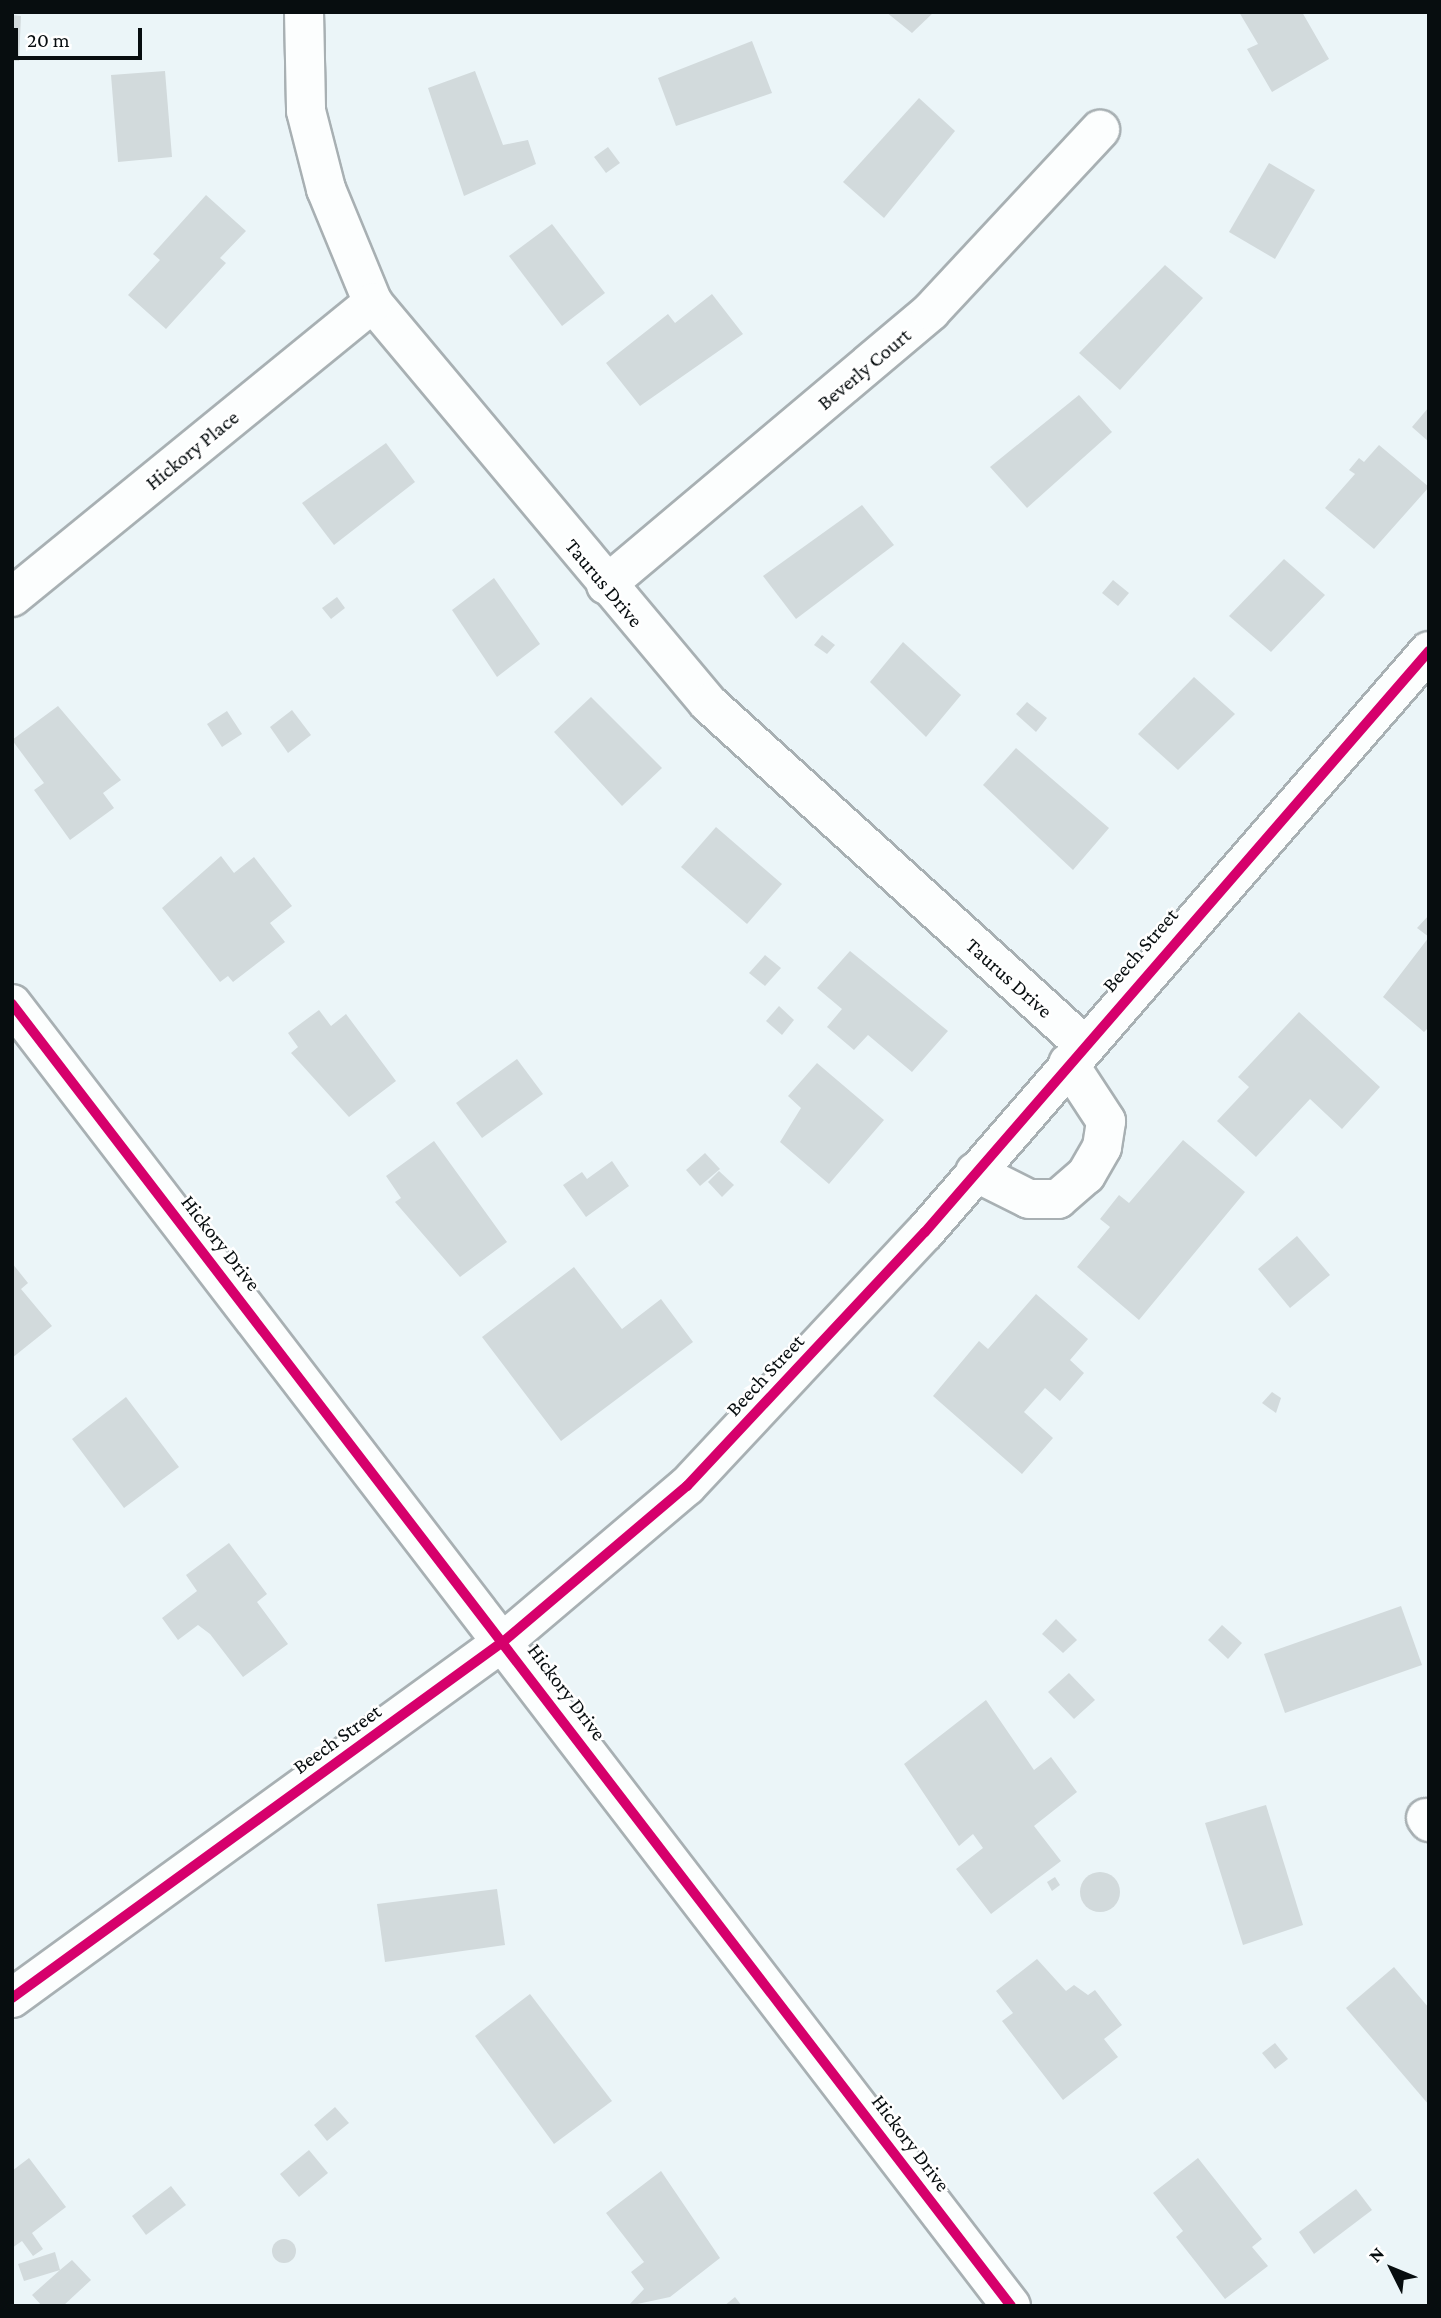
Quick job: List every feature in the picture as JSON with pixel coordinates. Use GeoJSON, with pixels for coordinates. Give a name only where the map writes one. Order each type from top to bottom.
{"type":"FeatureCollection","features":[{"type":"Feature","properties":{"kind":"street","name":"Taurus Drive"},"geometry":{"type":"LineString","coordinates":[[304,12],[306,111],[326,189],[373,303],[606,586],[708,703],[787,782],[1075,1053],[1106,1121],[1102,1147],[1086,1174],[1058,1199],[1029,1199],[975,1172]]}},
{"type":"Feature","properties":{"kind":"street","name":"Beverly Court"},"geometry":{"type":"LineString","coordinates":[[606,586],[931,312],[1100,130]]}},
{"type":"Feature","properties":{"kind":"street","name":"Hickory Place"},"geometry":{"type":"LineString","coordinates":[[12,597],[373,303]]}},
{"type":"Feature","properties":{"kind":"street","name":"Beech Street"},"geometry":{"type":"LineString","coordinates":[[12,1998],[504,1642],[687,1486],[975,1172],[1075,1053],[1429,651]]}},
{"type":"Feature","properties":{"kind":"street","name":"Hickory Drive"},"geometry":{"type":"LineString","coordinates":[[12,1004],[1011,2306]]}},
{"type":"Feature","properties":{"kind":"building"},"geometry":{"type":"Polygon","coordinates":[[[886,12],[934,12],[912,33],[886,12]]]}},
{"type":"Feature","properties":{"kind":"building"},"geometry":{"type":"Polygon","coordinates":[[[1239,12],[1302,12],[1329,59],[1272,92],[1247,49],[1258,44],[1239,12]]]}},
{"type":"Feature","properties":{"kind":"building"},"geometry":{"type":"Polygon","coordinates":[[[12,15],[21,16],[19,61],[12,61],[12,15]]]}},
{"type":"Feature","properties":{"kind":"building"},"geometry":{"type":"Polygon","coordinates":[[[752,41],[772,93],[676,126],[658,78],[752,41]]]}},
{"type":"Feature","properties":{"kind":"building"},"geometry":{"type":"Polygon","coordinates":[[[165,71],[172,157],[118,162],[111,75],[165,71]]]}},
{"type":"Feature","properties":{"kind":"building"},"geometry":{"type":"Polygon","coordinates":[[[475,71],[503,145],[528,140],[536,164],[464,196],[428,88],[475,71]]]}},
{"type":"Feature","properties":{"kind":"building"},"geometry":{"type":"Polygon","coordinates":[[[919,98],[955,131],[884,218],[843,182],[919,98]]]}},
{"type":"Feature","properties":{"kind":"building"},"geometry":{"type":"Polygon","coordinates":[[[608,147],[620,163],[606,173],[594,157],[608,147]]]}},
{"type":"Feature","properties":{"kind":"building"},"geometry":{"type":"Polygon","coordinates":[[[1269,163],[1315,190],[1275,259],[1229,232],[1269,163]]]}},
{"type":"Feature","properties":{"kind":"building"},"geometry":{"type":"Polygon","coordinates":[[[206,195],[246,231],[220,258],[226,263],[166,329],[128,295],[160,260],[153,254],[206,195]]]}},
{"type":"Feature","properties":{"kind":"building"},"geometry":{"type":"Polygon","coordinates":[[[552,224],[605,293],[562,326],[509,256],[552,224]]]}},
{"type":"Feature","properties":{"kind":"building"},"geometry":{"type":"Polygon","coordinates":[[[1165,265],[1203,298],[1120,390],[1079,353],[1165,265]]]}},
{"type":"Feature","properties":{"kind":"building"},"geometry":{"type":"Polygon","coordinates":[[[712,294],[743,334],[640,406],[606,363],[668,314],[675,323],[712,294]]]}},
{"type":"Feature","properties":{"kind":"building"},"geometry":{"type":"Polygon","coordinates":[[[1079,395],[1112,432],[1027,508],[990,467],[1079,395]]]}},
{"type":"Feature","properties":{"kind":"building"},"geometry":{"type":"Polygon","coordinates":[[[1429,407],[1429,442],[1412,427],[1429,407]]]}},
{"type":"Feature","properties":{"kind":"building"},"geometry":{"type":"Polygon","coordinates":[[[386,443],[415,482],[334,545],[302,503],[386,443]]]}},
{"type":"Feature","properties":{"kind":"building"},"geometry":{"type":"Polygon","coordinates":[[[1379,445],[1429,487],[1374,549],[1325,508],[1355,474],[1349,470],[1359,458],[1364,462],[1379,445]]]}},
{"type":"Feature","properties":{"kind":"building"},"geometry":{"type":"Polygon","coordinates":[[[862,505],[894,545],[796,619],[763,576],[862,505]]]}},
{"type":"Feature","properties":{"kind":"building"},"geometry":{"type":"Polygon","coordinates":[[[1284,559],[1325,595],[1271,652],[1229,616],[1284,559]]]}},
{"type":"Feature","properties":{"kind":"building"},"geometry":{"type":"Polygon","coordinates":[[[494,578],[540,644],[497,677],[452,610],[494,578]]]}},
{"type":"Feature","properties":{"kind":"building"},"geometry":{"type":"Polygon","coordinates":[[[1113,580],[1129,593],[1118,606],[1102,593],[1113,580]]]}},
{"type":"Feature","properties":{"kind":"building"},"geometry":{"type":"Polygon","coordinates":[[[337,597],[345,608],[331,619],[322,608],[337,597]]]}},
{"type":"Feature","properties":{"kind":"building"},"geometry":{"type":"Polygon","coordinates":[[[822,635],[835,645],[827,654],[814,645],[822,635]]]}},
{"type":"Feature","properties":{"kind":"building"},"geometry":{"type":"Polygon","coordinates":[[[903,642],[961,695],[926,737],[870,682],[903,642]]]}},
{"type":"Feature","properties":{"kind":"building"},"geometry":{"type":"Polygon","coordinates":[[[1194,677],[1235,714],[1178,770],[1138,734],[1194,677]]]}},
{"type":"Feature","properties":{"kind":"building"},"geometry":{"type":"Polygon","coordinates":[[[591,697],[662,768],[622,806],[554,732],[591,697]]]}},
{"type":"Feature","properties":{"kind":"building"},"geometry":{"type":"Polygon","coordinates":[[[1027,702],[1047,718],[1036,732],[1016,714],[1027,702]]]}},
{"type":"Feature","properties":{"kind":"building"},"geometry":{"type":"Polygon","coordinates":[[[58,706],[121,780],[103,793],[114,808],[70,840],[34,790],[44,783],[12,740],[58,706]]]}},
{"type":"Feature","properties":{"kind":"building"},"geometry":{"type":"Polygon","coordinates":[[[292,710],[311,735],[288,753],[270,727],[292,710]]]}},
{"type":"Feature","properties":{"kind":"building"},"geometry":{"type":"Polygon","coordinates":[[[227,711],[242,734],[222,747],[207,724],[227,711]]]}},
{"type":"Feature","properties":{"kind":"building"},"geometry":{"type":"Polygon","coordinates":[[[1016,748],[1109,828],[1073,870],[983,785],[1016,748]]]}},
{"type":"Feature","properties":{"kind":"building"},"geometry":{"type":"Polygon","coordinates":[[[716,827],[782,884],[747,924],[681,867],[716,827]]]}},
{"type":"Feature","properties":{"kind":"building"},"geometry":{"type":"Polygon","coordinates":[[[221,856],[234,873],[254,857],[292,906],[270,923],[285,942],[233,982],[228,976],[220,982],[162,908],[221,856]]]}},
{"type":"Feature","properties":{"kind":"building"},"geometry":{"type":"Polygon","coordinates":[[[1429,915],[1429,937],[1417,928],[1429,915]]]}},
{"type":"Feature","properties":{"kind":"building"},"geometry":{"type":"Polygon","coordinates":[[[1429,937],[1429,1027],[1424,1032],[1383,997],[1429,937]]]}},
{"type":"Feature","properties":{"kind":"building"},"geometry":{"type":"Polygon","coordinates":[[[850,951],[948,1031],[912,1072],[868,1035],[854,1050],[827,1027],[842,1009],[817,988],[850,951]]]}},
{"type":"Feature","properties":{"kind":"building"},"geometry":{"type":"Polygon","coordinates":[[[765,955],[781,968],[765,986],[749,973],[765,955]]]}},
{"type":"Feature","properties":{"kind":"building"},"geometry":{"type":"Polygon","coordinates":[[[779,1006],[794,1020],[782,1035],[766,1021],[779,1006]]]}},
{"type":"Feature","properties":{"kind":"building"},"geometry":{"type":"Polygon","coordinates":[[[319,1010],[331,1026],[346,1014],[396,1081],[349,1117],[291,1053],[298,1047],[288,1033],[319,1010]]]}},
{"type":"Feature","properties":{"kind":"building"},"geometry":{"type":"Polygon","coordinates":[[[1299,1012],[1380,1087],[1342,1129],[1310,1099],[1256,1157],[1217,1121],[1249,1087],[1238,1077],[1299,1012]]]}},
{"type":"Feature","properties":{"kind":"building"},"geometry":{"type":"Polygon","coordinates":[[[517,1059],[543,1094],[482,1138],[456,1103],[517,1059]]]}},
{"type":"Feature","properties":{"kind":"building"},"geometry":{"type":"Polygon","coordinates":[[[817,1063],[884,1120],[829,1184],[780,1142],[801,1108],[788,1096],[817,1063]]]}},
{"type":"Feature","properties":{"kind":"building"},"geometry":{"type":"Polygon","coordinates":[[[1183,1140],[1245,1192],[1139,1320],[1077,1267],[1110,1227],[1100,1219],[1119,1195],[1129,1203],[1183,1140]]]}},
{"type":"Feature","properties":{"kind":"building"},"geometry":{"type":"Polygon","coordinates":[[[434,1141],[507,1242],[460,1277],[395,1202],[401,1198],[386,1176],[434,1141]]]}},
{"type":"Feature","properties":{"kind":"building"},"geometry":{"type":"Polygon","coordinates":[[[705,1153],[720,1169],[700,1186],[686,1170],[705,1153]]]}},
{"type":"Feature","properties":{"kind":"building"},"geometry":{"type":"Polygon","coordinates":[[[612,1161],[629,1186],[586,1217],[563,1185],[582,1172],[587,1179],[612,1161]]]}},
{"type":"Feature","properties":{"kind":"building"},"geometry":{"type":"Polygon","coordinates":[[[719,1171],[734,1185],[722,1197],[708,1182],[719,1171]]]}},
{"type":"Feature","properties":{"kind":"building"},"geometry":{"type":"Polygon","coordinates":[[[1297,1236],[1330,1275],[1290,1308],[1258,1269],[1297,1236]]]}},
{"type":"Feature","properties":{"kind":"building"},"geometry":{"type":"Polygon","coordinates":[[[12,1263],[28,1283],[21,1289],[52,1326],[12,1358],[12,1263]]]}},
{"type":"Feature","properties":{"kind":"building"},"geometry":{"type":"Polygon","coordinates":[[[574,1267],[622,1329],[661,1299],[693,1342],[561,1441],[482,1337],[574,1267]]]}},
{"type":"Feature","properties":{"kind":"building"},"geometry":{"type":"Polygon","coordinates":[[[1036,1294],[1088,1339],[1070,1360],[1084,1373],[1060,1401],[1045,1388],[1024,1412],[1053,1438],[1022,1474],[933,1396],[979,1341],[988,1349],[1036,1294]]]}},
{"type":"Feature","properties":{"kind":"building"},"geometry":{"type":"Polygon","coordinates":[[[1272,1392],[1281,1398],[1276,1413],[1262,1403],[1272,1392]]]}},
{"type":"Feature","properties":{"kind":"building"},"geometry":{"type":"Polygon","coordinates":[[[126,1397],[179,1467],[124,1508],[72,1439],[126,1397]]]}},
{"type":"Feature","properties":{"kind":"building"},"geometry":{"type":"Polygon","coordinates":[[[229,1543],[267,1594],[257,1602],[288,1644],[243,1677],[210,1634],[198,1625],[178,1640],[162,1618],[197,1591],[186,1575],[229,1543]]]}},
{"type":"Feature","properties":{"kind":"building"},"geometry":{"type":"Polygon","coordinates":[[[1401,1606],[1422,1665],[1285,1713],[1264,1654],[1401,1606]]]}},
{"type":"Feature","properties":{"kind":"building"},"geometry":{"type":"Polygon","coordinates":[[[1056,1619],[1077,1640],[1063,1653],[1042,1634],[1056,1619]]]}},
{"type":"Feature","properties":{"kind":"building"},"geometry":{"type":"Polygon","coordinates":[[[1222,1625],[1242,1643],[1228,1659],[1208,1640],[1222,1625]]]}},
{"type":"Feature","properties":{"kind":"building"},"geometry":{"type":"Polygon","coordinates":[[[1069,1673],[1095,1700],[1074,1719],[1048,1692],[1069,1673]]]}},
{"type":"Feature","properties":{"kind":"building"},"geometry":{"type":"Polygon","coordinates":[[[986,1700],[1034,1770],[1051,1757],[1077,1792],[1034,1826],[1061,1861],[991,1914],[956,1869],[983,1848],[973,1834],[959,1846],[904,1764],[986,1700]]]}},
{"type":"Feature","properties":{"kind":"building"},"geometry":{"type":"Polygon","coordinates":[[[1266,1805],[1303,1925],[1243,1945],[1205,1823],[1266,1805]]]}},
{"type":"Feature","properties":{"kind":"building"},"geometry":{"type":"Polygon","coordinates":[[[1100,1872],[1108,1873],[1114,1878],[1119,1884],[1119,1900],[1114,1906],[1108,1911],[1100,1912],[1092,1911],[1086,1906],[1081,1900],[1080,1892],[1081,1884],[1086,1878],[1092,1873],[1100,1872]]]}},
{"type":"Feature","properties":{"kind":"building"},"geometry":{"type":"Polygon","coordinates":[[[1055,1877],[1060,1885],[1052,1891],[1047,1882],[1055,1877]]]}},
{"type":"Feature","properties":{"kind":"building"},"geometry":{"type":"Polygon","coordinates":[[[497,1889],[505,1945],[385,1962],[377,1904],[497,1889]]]}},
{"type":"Feature","properties":{"kind":"building"},"geometry":{"type":"Polygon","coordinates":[[[1037,1959],[1066,1991],[1074,1985],[1088,1995],[1095,1990],[1122,2025],[1104,2039],[1118,2057],[1063,2100],[1002,2021],[1013,2013],[996,1991],[1037,1959]]]}},
{"type":"Feature","properties":{"kind":"building"},"geometry":{"type":"Polygon","coordinates":[[[1394,1967],[1429,2008],[1429,2105],[1346,2008],[1394,1967]]]}},
{"type":"Feature","properties":{"kind":"building"},"geometry":{"type":"Polygon","coordinates":[[[530,1994],[612,2101],[554,2144],[475,2036],[530,1994]]]}},
{"type":"Feature","properties":{"kind":"building"},"geometry":{"type":"Polygon","coordinates":[[[1275,2043],[1288,2059],[1275,2069],[1262,2053],[1275,2043]]]}},
{"type":"Feature","properties":{"kind":"building"},"geometry":{"type":"Polygon","coordinates":[[[335,2107],[349,2123],[327,2141],[314,2125],[335,2107]]]}},
{"type":"Feature","properties":{"kind":"building"},"geometry":{"type":"Polygon","coordinates":[[[309,2150],[328,2173],[299,2197],[280,2174],[309,2150]]]}},
{"type":"Feature","properties":{"kind":"building"},"geometry":{"type":"Polygon","coordinates":[[[29,2158],[66,2207],[32,2233],[43,2249],[33,2256],[22,2241],[12,2248],[12,2171],[29,2158]]]}},
{"type":"Feature","properties":{"kind":"building"},"geometry":{"type":"Polygon","coordinates":[[[1198,2158],[1262,2239],[1252,2247],[1268,2266],[1225,2299],[1176,2237],[1183,2231],[1153,2193],[1198,2158]]]}},
{"type":"Feature","properties":{"kind":"building"},"geometry":{"type":"Polygon","coordinates":[[[661,2171],[720,2258],[670,2297],[628,2306],[644,2289],[631,2272],[644,2262],[606,2213],[661,2171]]]}},
{"type":"Feature","properties":{"kind":"building"},"geometry":{"type":"Polygon","coordinates":[[[171,2186],[186,2205],[146,2235],[132,2216],[171,2186]]]}},
{"type":"Feature","properties":{"kind":"building"},"geometry":{"type":"Polygon","coordinates":[[[1356,2189],[1372,2210],[1314,2254],[1299,2232],[1356,2189]]]}},
{"type":"Feature","properties":{"kind":"building"},"geometry":{"type":"Polygon","coordinates":[[[284,2239],[293,2242],[296,2251],[293,2260],[284,2263],[275,2260],[272,2251],[275,2242],[284,2239]]]}},
{"type":"Feature","properties":{"kind":"building"},"geometry":{"type":"Polygon","coordinates":[[[55,2252],[60,2270],[24,2281],[18,2264],[55,2252]]]}},
{"type":"Feature","properties":{"kind":"building"},"geometry":{"type":"Polygon","coordinates":[[[72,2260],[91,2280],[63,2306],[42,2306],[32,2295],[72,2260]]]}},
{"type":"Feature","properties":{"kind":"building"},"geometry":{"type":"Polygon","coordinates":[[[735,2297],[742,2306],[724,2306],[735,2297]]]}},
{"type":"Feature","properties":{"kind":"cycle path"},"geometry":{"type":"LineString","coordinates":[[12,1998],[504,1641],[687,1486],[925,1232],[1429,651]]}},
{"type":"Feature","properties":{"kind":"cycle path"},"geometry":{"type":"LineString","coordinates":[[12,1004],[1011,2306]]}}]}
